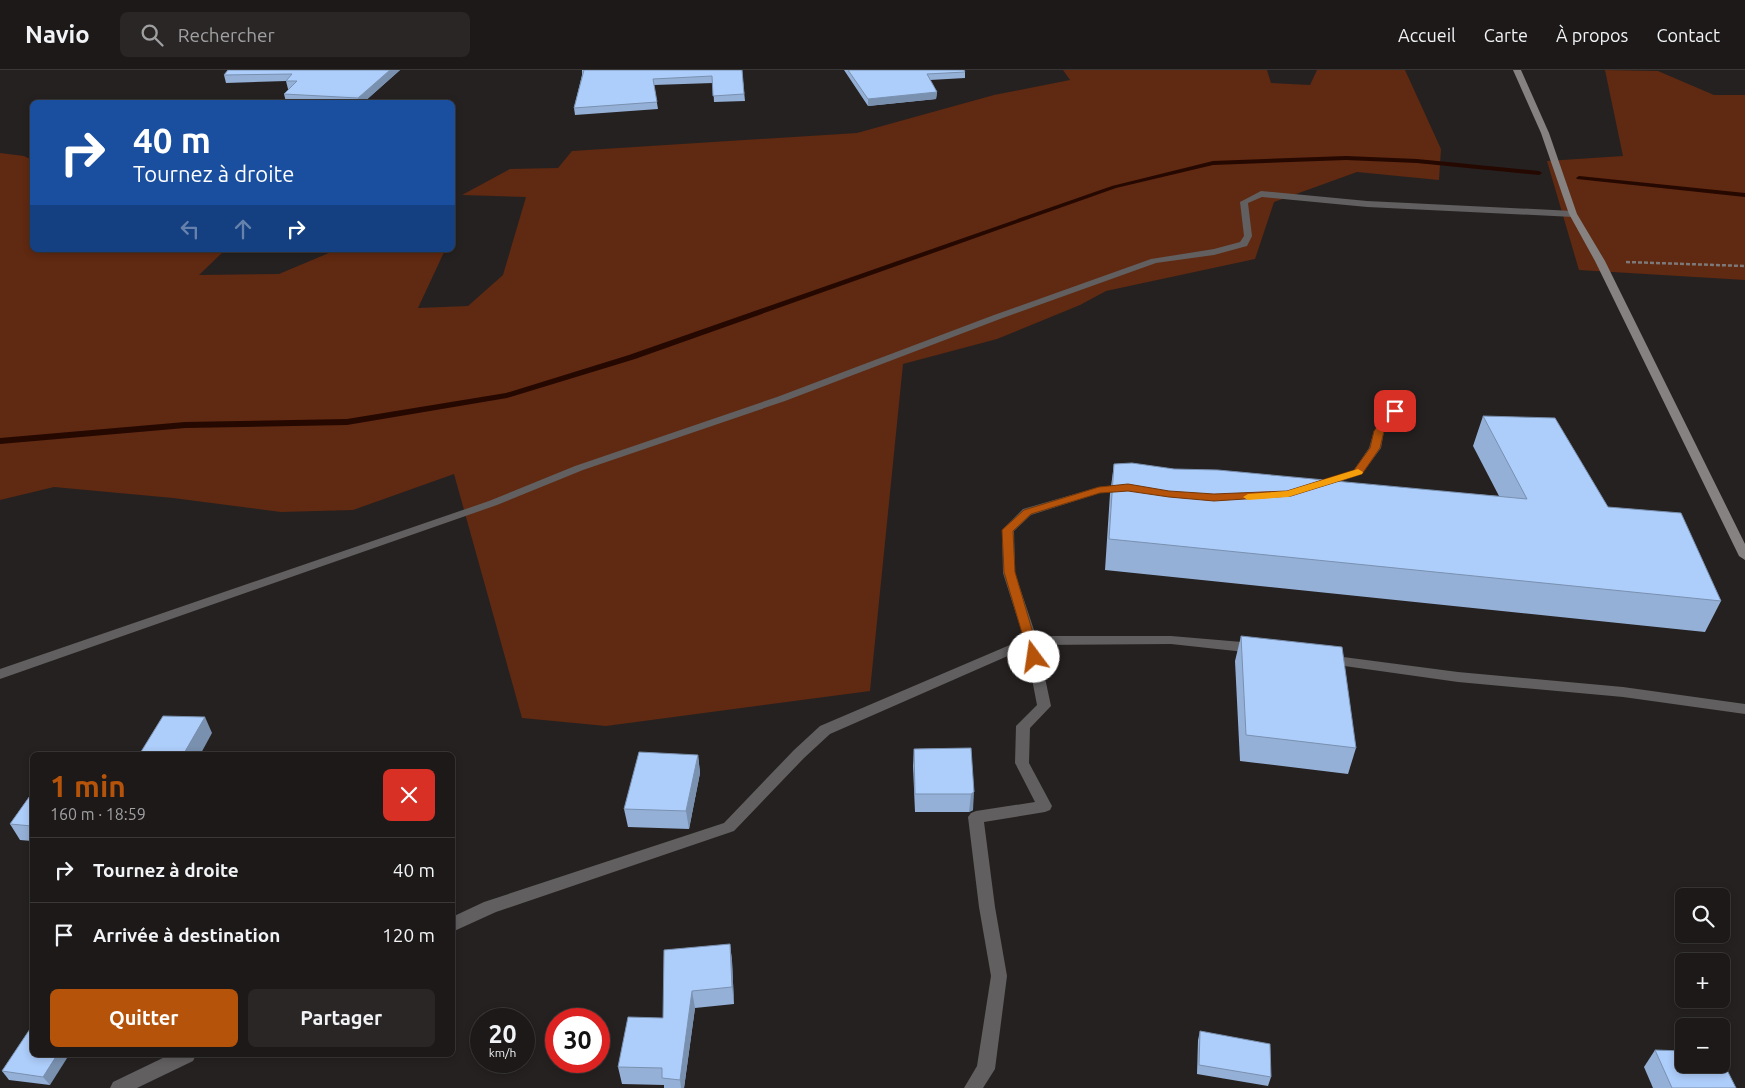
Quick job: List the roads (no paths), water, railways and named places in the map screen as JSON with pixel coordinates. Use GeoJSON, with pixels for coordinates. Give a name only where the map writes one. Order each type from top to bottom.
{"type":"FeatureCollection","features":[{"type":"Feature","properties":{"kind":"street"},"geometry":{"type":"LineString","coordinates":[[1517,70],[1545,133],[1573,214],[1600,261],[1745,556]]}},
{"type":"Feature","properties":{"kind":"street"},"geometry":{"type":"LineString","coordinates":[[0,674],[493,503],[579,468],[781,399],[997,317],[1154,261],[1214,252],[1244,244],[1248,236],[1244,202],[1261,194],[1367,204],[1573,214]]}},
{"type":"Feature","properties":{"kind":"street"},"geometry":{"type":"LineString","coordinates":[[1306,489],[1358,472],[1375,448],[1379,431],[1395,411]]}},
{"type":"Feature","properties":{"kind":"street"},"geometry":{"type":"LineString","coordinates":[[974,1088],[986,1069],[999,976],[987,907],[976,817],[1045,806],[1022,763],[1023,726],[1044,706],[1031,641],[1009,572],[1008,530],[1027,512],[1099,490],[1136,489]]}},
{"type":"Feature","properties":{"kind":"street"},"geometry":{"type":"LineString","coordinates":[[455,924],[490,907],[729,827],[825,730],[1031,641],[1137,639],[1223,643],[1268,651]]}},
{"type":"Feature","properties":{"kind":"street"},"geometry":{"type":"LineString","coordinates":[[1312,658],[1449,676],[1623,692],[1745,709]]}},
{"type":"Feature","properties":{"kind":"street"},"geometry":{"type":"LineString","coordinates":[[119,1088],[183,1057]]}},
{"type":"Feature","properties":{"kind":"waterway"},"geometry":{"type":"LineString","coordinates":[[0,441],[185,425],[347,422],[507,395],[632,357],[1114,187],[1213,163],[1346,158],[1417,161],[1539,173]]}},
{"type":"Feature","properties":{"kind":"waterway"},"geometry":{"type":"LineString","coordinates":[[1579,178],[1745,195]]}}]}
